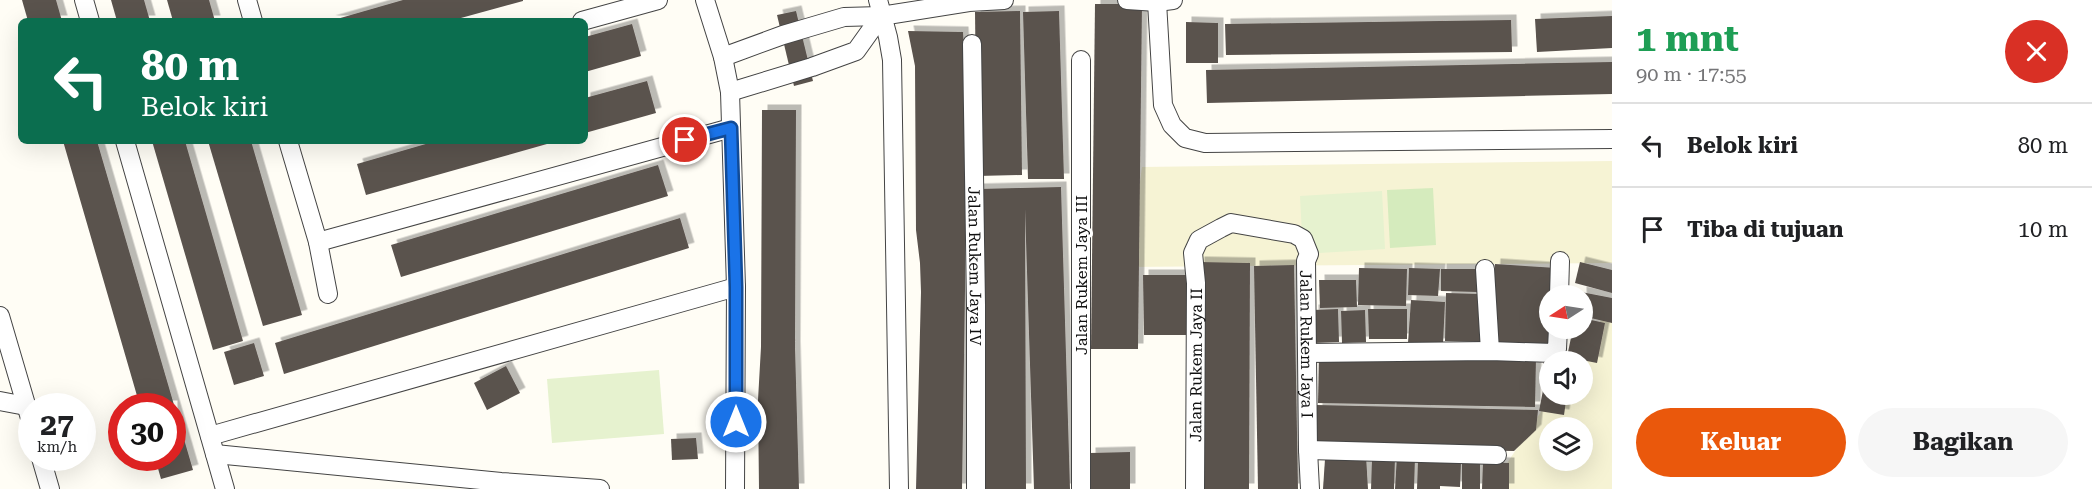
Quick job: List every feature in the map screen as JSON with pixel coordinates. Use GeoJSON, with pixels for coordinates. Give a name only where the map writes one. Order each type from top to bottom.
{"type":"FeatureCollection","features":[{"type":"Feature","properties":{"kind":"street"},"geometry":{"type":"LineString","coordinates":[[84,0],[89,18]]}},
{"type":"Feature","properties":{"kind":"street"},"geometry":{"type":"LineString","coordinates":[[247,0],[252,18]]}},
{"type":"Feature","properties":{"kind":"street"},"geometry":{"type":"LineString","coordinates":[[588,19],[658,0]]}},
{"type":"Feature","properties":{"kind":"street"},"geometry":{"type":"LineString","coordinates":[[705,0],[723,57],[730,92],[736,287],[735,489]]}},
{"type":"Feature","properties":{"kind":"street"},"geometry":{"type":"LineString","coordinates":[[723,57],[783,35],[880,8],[1004,0]]}},
{"type":"Feature","properties":{"kind":"street"},"geometry":{"type":"LineString","coordinates":[[1127,0],[1165,1],[1163,105],[1172,125],[1185,138],[1205,143],[1612,139]]}},
{"type":"Feature","properties":{"kind":"street"},"geometry":{"type":"LineString","coordinates":[[730,92],[813,67],[856,51],[880,8]]}},
{"type":"Feature","properties":{"kind":"street"},"geometry":{"type":"LineString","coordinates":[[880,8],[892,60],[899,489]]}},
{"type":"Feature","properties":{"kind":"street","name":"Jalan Rukem Jaya IV"},"geometry":{"type":"LineString","coordinates":[[972,44],[976,489]]}},
{"type":"Feature","properties":{"kind":"street","name":"Jalan Rukem Jaya III"},"geometry":{"type":"LineString","coordinates":[[1081,60],[1081,489]]}},
{"type":"Feature","properties":{"kind":"street"},"geometry":{"type":"LineString","coordinates":[[318,242],[731,128]]}},
{"type":"Feature","properties":{"kind":"street"},"geometry":{"type":"LineString","coordinates":[[126,144],[225,489]]}},
{"type":"Feature","properties":{"kind":"street"},"geometry":{"type":"LineString","coordinates":[[289,144],[318,242],[328,294]]}},
{"type":"Feature","properties":{"kind":"street","name":"Jalan Rukem Jaya I"},"geometry":{"type":"LineString","coordinates":[[1199,240],[1231,223],[1294,234],[1303,239],[1309,254],[1306,261],[1310,489]]}},
{"type":"Feature","properties":{"kind":"street","name":"Jalan Rukem Jaya II"},"geometry":{"type":"LineString","coordinates":[[1195,489],[1196,283],[1193,254],[1199,240]]}},
{"type":"Feature","properties":{"kind":"street"},"geometry":{"type":"LineString","coordinates":[[1559,285],[1560,261]]}},
{"type":"Feature","properties":{"kind":"street"},"geometry":{"type":"LineString","coordinates":[[1485,269],[1490,351]]}},
{"type":"Feature","properties":{"kind":"street"},"geometry":{"type":"LineString","coordinates":[[210,436],[736,287]]}},
{"type":"Feature","properties":{"kind":"street"},"geometry":{"type":"LineString","coordinates":[[0,316],[22,393]]}},
{"type":"Feature","properties":{"kind":"street"},"geometry":{"type":"LineString","coordinates":[[1307,353],[1490,351],[1553,353],[1557,350],[1558,339]]}},
{"type":"Feature","properties":{"kind":"street"},"geometry":{"type":"LineString","coordinates":[[0,401],[18,404]]}},
{"type":"Feature","properties":{"kind":"street"},"geometry":{"type":"LineString","coordinates":[[1308,450],[1497,455]]}},
{"type":"Feature","properties":{"kind":"street"},"geometry":{"type":"LineString","coordinates":[[215,454],[501,482],[600,489]]}},
{"type":"Feature","properties":{"kind":"street"},"geometry":{"type":"LineString","coordinates":[[45,471],[50,489]]}},
{"type":"Feature","properties":{"kind":"shaded area"},"geometry":{"type":"Polygon","coordinates":[[[1612,161],[1612,263],[1128,267],[1142,167],[1612,161]]]}},
{"type":"Feature","properties":{"kind":"shaded area"},"geometry":{"type":"Polygon","coordinates":[[[1612,303],[1612,489],[1490,489],[1545,405],[1593,405],[1593,351],[1581,351],[1588,339],[1593,339],[1593,332],[1612,303]]]}},
{"type":"Feature","properties":{"kind":"green space"},"geometry":{"type":"Polygon","coordinates":[[[1433,188],[1436,245],[1390,248],[1387,190],[1433,188]]]}},
{"type":"Feature","properties":{"kind":"green space"},"geometry":{"type":"Polygon","coordinates":[[[1382,191],[1385,249],[1303,254],[1300,196],[1382,191]]]}},
{"type":"Feature","properties":{"kind":"green space"},"geometry":{"type":"Polygon","coordinates":[[[659,370],[664,434],[552,443],[547,379],[659,370]]]}},
{"type":"Feature","properties":{"kind":"building"},"geometry":{"type":"Polygon","coordinates":[[[22,0],[56,0],[61,18],[27,18],[22,0]]]}},
{"type":"Feature","properties":{"kind":"building"},"geometry":{"type":"Polygon","coordinates":[[[111,0],[144,0],[149,18],[116,18],[111,0]]]}},
{"type":"Feature","properties":{"kind":"building"},"geometry":{"type":"Polygon","coordinates":[[[167,0],[209,0],[214,18],[172,18],[167,0]]]}},
{"type":"Feature","properties":{"kind":"building"},"geometry":{"type":"Polygon","coordinates":[[[403,0],[523,0],[461,18],[340,18],[403,0]]]}},
{"type":"Feature","properties":{"kind":"building"},"geometry":{"type":"Polygon","coordinates":[[[1095,4],[1142,4],[1138,349],[1091,349],[1095,4]]]}},
{"type":"Feature","properties":{"kind":"building"},"geometry":{"type":"Polygon","coordinates":[[[796,11],[813,81],[794,86],[777,15],[796,11]]]}},
{"type":"Feature","properties":{"kind":"building"},"geometry":{"type":"Polygon","coordinates":[[[1020,11],[1022,175],[977,176],[975,12],[1020,11]]]}},
{"type":"Feature","properties":{"kind":"building"},"geometry":{"type":"Polygon","coordinates":[[[1059,11],[1064,179],[1028,179],[1023,12],[1059,11]]]}},
{"type":"Feature","properties":{"kind":"building"},"geometry":{"type":"Polygon","coordinates":[[[1612,16],[1612,48],[1537,52],[1535,19],[1612,16]]]}},
{"type":"Feature","properties":{"kind":"building"},"geometry":{"type":"Polygon","coordinates":[[[1511,20],[1512,52],[1226,55],[1225,24],[1511,20]]]}},
{"type":"Feature","properties":{"kind":"building"},"geometry":{"type":"Polygon","coordinates":[[[1186,22],[1218,23],[1218,63],[1186,63],[1186,22]]]}},
{"type":"Feature","properties":{"kind":"building"},"geometry":{"type":"Polygon","coordinates":[[[632,24],[641,56],[588,71],[588,36],[632,24]]]}},
{"type":"Feature","properties":{"kind":"building"},"geometry":{"type":"Polygon","coordinates":[[[908,31],[963,32],[965,290],[962,489],[916,489],[921,292],[916,230],[915,66],[908,31]]]}},
{"type":"Feature","properties":{"kind":"building"},"geometry":{"type":"Polygon","coordinates":[[[1612,62],[1612,94],[1207,103],[1206,70],[1612,62]]]}},
{"type":"Feature","properties":{"kind":"building"},"geometry":{"type":"Polygon","coordinates":[[[647,81],[656,113],[588,132],[588,97],[647,81]]]}},
{"type":"Feature","properties":{"kind":"building"},"geometry":{"type":"Polygon","coordinates":[[[762,110],[796,110],[795,347],[799,489],[759,489],[762,110]]]}},
{"type":"Feature","properties":{"kind":"building"},"geometry":{"type":"Polygon","coordinates":[[[64,144],[98,144],[171,393],[136,393],[64,144]]]}},
{"type":"Feature","properties":{"kind":"building"},"geometry":{"type":"Polygon","coordinates":[[[153,144],[186,144],[243,341],[213,350],[153,144]]]}},
{"type":"Feature","properties":{"kind":"building"},"geometry":{"type":"Polygon","coordinates":[[[209,144],[252,144],[302,315],[263,326],[209,144]]]}},
{"type":"Feature","properties":{"kind":"building"},"geometry":{"type":"Polygon","coordinates":[[[426,144],[547,144],[366,195],[357,164],[426,144]]]}},
{"type":"Feature","properties":{"kind":"building"},"geometry":{"type":"Polygon","coordinates":[[[658,165],[668,196],[401,277],[391,245],[658,165]]]}},
{"type":"Feature","properties":{"kind":"building"},"geometry":{"type":"Polygon","coordinates":[[[1061,187],[1070,489],[1034,489],[1025,209],[1026,489],[979,489],[977,189],[1061,187]]]}},
{"type":"Feature","properties":{"kind":"building"},"geometry":{"type":"Polygon","coordinates":[[[680,218],[689,248],[284,374],[275,343],[680,218]]]}},
{"type":"Feature","properties":{"kind":"building"},"geometry":{"type":"Polygon","coordinates":[[[1199,262],[1250,263],[1249,489],[1197,489],[1199,262]]]}},
{"type":"Feature","properties":{"kind":"building"},"geometry":{"type":"Polygon","coordinates":[[[1580,262],[1612,270],[1612,293],[1593,288],[1593,285],[1575,283],[1580,262]]]}},
{"type":"Feature","properties":{"kind":"building"},"geometry":{"type":"Polygon","coordinates":[[[1495,264],[1557,268],[1556,285],[1539,285],[1539,339],[1551,339],[1552,349],[1490,345],[1495,264]]]}},
{"type":"Feature","properties":{"kind":"building"},"geometry":{"type":"Polygon","coordinates":[[[1294,265],[1298,489],[1258,489],[1254,266],[1294,265]]]}},
{"type":"Feature","properties":{"kind":"building"},"geometry":{"type":"Polygon","coordinates":[[[1359,268],[1407,269],[1406,306],[1358,305],[1359,268]]]}},
{"type":"Feature","properties":{"kind":"building"},"geometry":{"type":"Polygon","coordinates":[[[1409,268],[1440,269],[1438,296],[1408,295],[1409,268]]]}},
{"type":"Feature","properties":{"kind":"building"},"geometry":{"type":"Polygon","coordinates":[[[1441,269],[1477,269],[1477,292],[1441,291],[1441,269]]]}},
{"type":"Feature","properties":{"kind":"building"},"geometry":{"type":"Polygon","coordinates":[[[1143,275],[1189,275],[1189,335],[1144,335],[1143,275]]]}},
{"type":"Feature","properties":{"kind":"building"},"geometry":{"type":"Polygon","coordinates":[[[1319,280],[1356,280],[1357,307],[1320,308],[1319,280]]]}},
{"type":"Feature","properties":{"kind":"building"},"geometry":{"type":"Polygon","coordinates":[[[1446,293],[1481,294],[1480,342],[1445,341],[1446,293]]]}},
{"type":"Feature","properties":{"kind":"building"},"geometry":{"type":"Polygon","coordinates":[[[1593,294],[1612,298],[1612,323],[1593,319],[1593,294]]]}},
{"type":"Feature","properties":{"kind":"building"},"geometry":{"type":"Polygon","coordinates":[[[1411,300],[1445,302],[1443,344],[1408,343],[1411,300]]]}},
{"type":"Feature","properties":{"kind":"building"},"geometry":{"type":"Polygon","coordinates":[[[1338,309],[1339,342],[1314,343],[1313,310],[1338,309]]]}},
{"type":"Feature","properties":{"kind":"building"},"geometry":{"type":"Polygon","coordinates":[[[1368,309],[1407,309],[1407,339],[1369,339],[1368,309]]]}},
{"type":"Feature","properties":{"kind":"building"},"geometry":{"type":"Polygon","coordinates":[[[1365,310],[1366,342],[1342,343],[1341,311],[1365,310]]]}},
{"type":"Feature","properties":{"kind":"building"},"geometry":{"type":"Polygon","coordinates":[[[1593,320],[1605,323],[1597,363],[1593,362],[1593,351],[1568,351],[1571,339],[1593,339],[1593,320]]]}},
{"type":"Feature","properties":{"kind":"building"},"geometry":{"type":"Polygon","coordinates":[[[254,343],[264,376],[234,385],[224,352],[254,343]]]}},
{"type":"Feature","properties":{"kind":"building"},"geometry":{"type":"Polygon","coordinates":[[[1319,354],[1536,358],[1535,407],[1318,403],[1319,354]]]}},
{"type":"Feature","properties":{"kind":"building"},"geometry":{"type":"Polygon","coordinates":[[[506,366],[520,393],[487,410],[474,383],[506,366]]]}},
{"type":"Feature","properties":{"kind":"building"},"geometry":{"type":"Polygon","coordinates":[[[1317,405],[1538,410],[1536,430],[1514,451],[1387,449],[1316,447],[1317,405]]]}},
{"type":"Feature","properties":{"kind":"building"},"geometry":{"type":"Polygon","coordinates":[[[1540,405],[1565,405],[1564,415],[1539,411],[1540,405]]]}},
{"type":"Feature","properties":{"kind":"building"},"geometry":{"type":"Polygon","coordinates":[[[696,438],[698,459],[672,460],[671,439],[696,438]]]}},
{"type":"Feature","properties":{"kind":"building"},"geometry":{"type":"Polygon","coordinates":[[[186,446],[193,470],[161,479],[159,471],[186,471],[186,446]]]}},
{"type":"Feature","properties":{"kind":"building"},"geometry":{"type":"Polygon","coordinates":[[[1130,452],[1130,489],[1091,489],[1090,453],[1130,452]]]}},
{"type":"Feature","properties":{"kind":"building"},"geometry":{"type":"Polygon","coordinates":[[[1366,456],[1368,489],[1323,489],[1325,459],[1366,456]]]}},
{"type":"Feature","properties":{"kind":"building"},"geometry":{"type":"Polygon","coordinates":[[[1397,456],[1415,457],[1414,489],[1395,489],[1397,456]]]}},
{"type":"Feature","properties":{"kind":"building"},"geometry":{"type":"Polygon","coordinates":[[[1372,457],[1395,457],[1394,489],[1371,489],[1372,457]]]}},
{"type":"Feature","properties":{"kind":"building"},"geometry":{"type":"Polygon","coordinates":[[[1418,460],[1461,462],[1460,487],[1440,486],[1440,489],[1417,489],[1418,460]]]}},
{"type":"Feature","properties":{"kind":"building"},"geometry":{"type":"Polygon","coordinates":[[[1483,462],[1509,463],[1509,489],[1482,489],[1483,462]]]}},
{"type":"Feature","properties":{"kind":"building"},"geometry":{"type":"Polygon","coordinates":[[[1462,463],[1480,464],[1480,489],[1462,489],[1462,463]]]}},
{"type":"Feature","properties":{"kind":"route"},"geometry":{"type":"LineString","coordinates":[[685,140],[731,128],[736,287],[736,422]]}}]}
